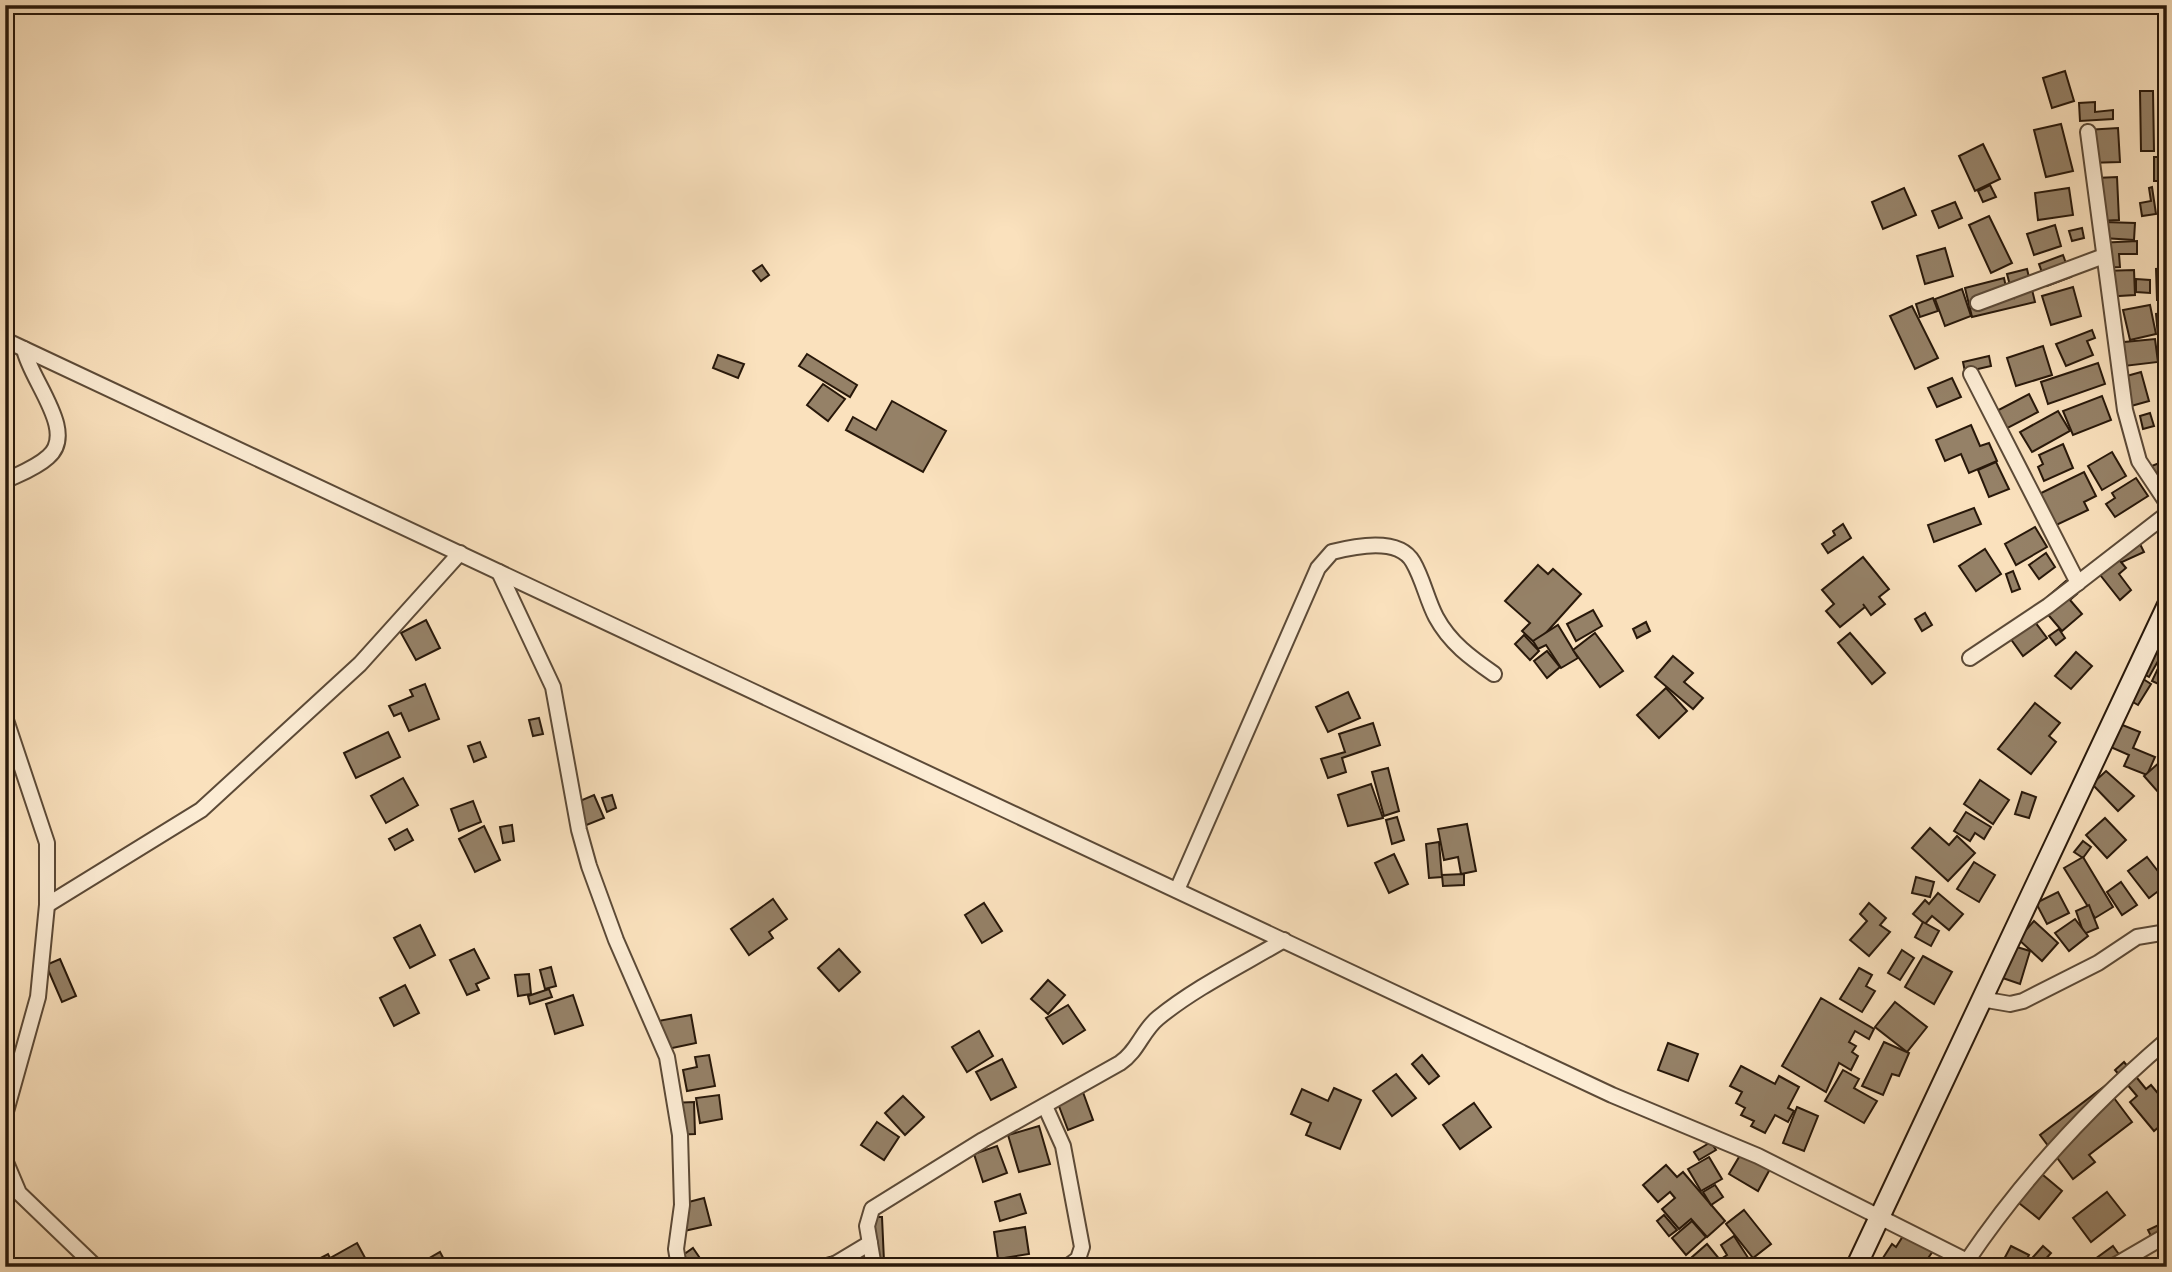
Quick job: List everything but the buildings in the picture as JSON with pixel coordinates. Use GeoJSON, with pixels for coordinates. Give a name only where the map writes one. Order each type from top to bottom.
{"type":"FeatureCollection","features":[{"type":"Feature","properties":{"kind":"main road"},"geometry":{"type":"LineString","coordinates":[[1856,1267],[2167,606]]}},
{"type":"Feature","properties":{"kind":"street"},"geometry":{"type":"LineString","coordinates":[[2088,132],[2120,384],[2133,443],[2146,474],[2167,503]]}},
{"type":"Feature","properties":{"kind":"street"},"geometry":{"type":"LineString","coordinates":[[1978,303],[2104,256]]}},
{"type":"Feature","properties":{"kind":"street"},"geometry":{"type":"LineString","coordinates":[[5,340],[1612,1096],[1758,1156],[1973,1264],[1997,1217],[2049,1153],[2167,1040]]}},
{"type":"Feature","properties":{"kind":"street"},"geometry":{"type":"LineString","coordinates":[[5,481],[50,456],[60,437],[57,420],[37,384],[24,349]]}},
{"type":"Feature","properties":{"kind":"street"},"geometry":{"type":"LineString","coordinates":[[1971,374],[2078,583]]}},
{"type":"Feature","properties":{"kind":"street"},"geometry":{"type":"LineString","coordinates":[[1970,658],[2078,583],[2167,514]]}},
{"type":"Feature","properties":{"kind":"street"},"geometry":{"type":"LineString","coordinates":[[1177,890],[1318,568],[1332,552],[1368,546],[1389,546],[1404,551],[1413,561],[1437,618],[1451,640],[1494,674]]}},
{"type":"Feature","properties":{"kind":"street"},"geometry":{"type":"LineString","coordinates":[[47,905],[201,810],[360,664],[460,553]]}},
{"type":"Feature","properties":{"kind":"street"},"geometry":{"type":"LineString","coordinates":[[499,572],[553,687],[579,830],[589,866],[612,930],[667,1057],[680,1145],[682,1205],[676,1249],[679,1267]]}},
{"type":"Feature","properties":{"kind":"street"},"geometry":{"type":"LineString","coordinates":[[5,717],[47,843],[47,905],[38,997],[5,1115]]}},
{"type":"Feature","properties":{"kind":"street"},"geometry":{"type":"LineString","coordinates":[[1981,999],[2010,1004],[2023,1001],[2098,963],[2137,937],[2167,932]]}},
{"type":"Feature","properties":{"kind":"street"},"geometry":{"type":"LineString","coordinates":[[874,1267],[868,1218],[872,1209],[983,1140],[1132,1055],[1157,1019],[1206,985],[1284,940]]}},
{"type":"Feature","properties":{"kind":"street"},"geometry":{"type":"LineString","coordinates":[[1045,1106],[1063,1146],[1082,1247],[1078,1259],[1067,1267]]}},
{"type":"Feature","properties":{"kind":"street"},"geometry":{"type":"LineString","coordinates":[[5,1160],[19,1193],[96,1267]]}},
{"type":"Feature","properties":{"kind":"street"},"geometry":{"type":"LineString","coordinates":[[2112,1267],[2167,1235]]}},
{"type":"Feature","properties":{"kind":"street"},"geometry":{"type":"LineString","coordinates":[[830,1267],[870,1243]]}}]}
